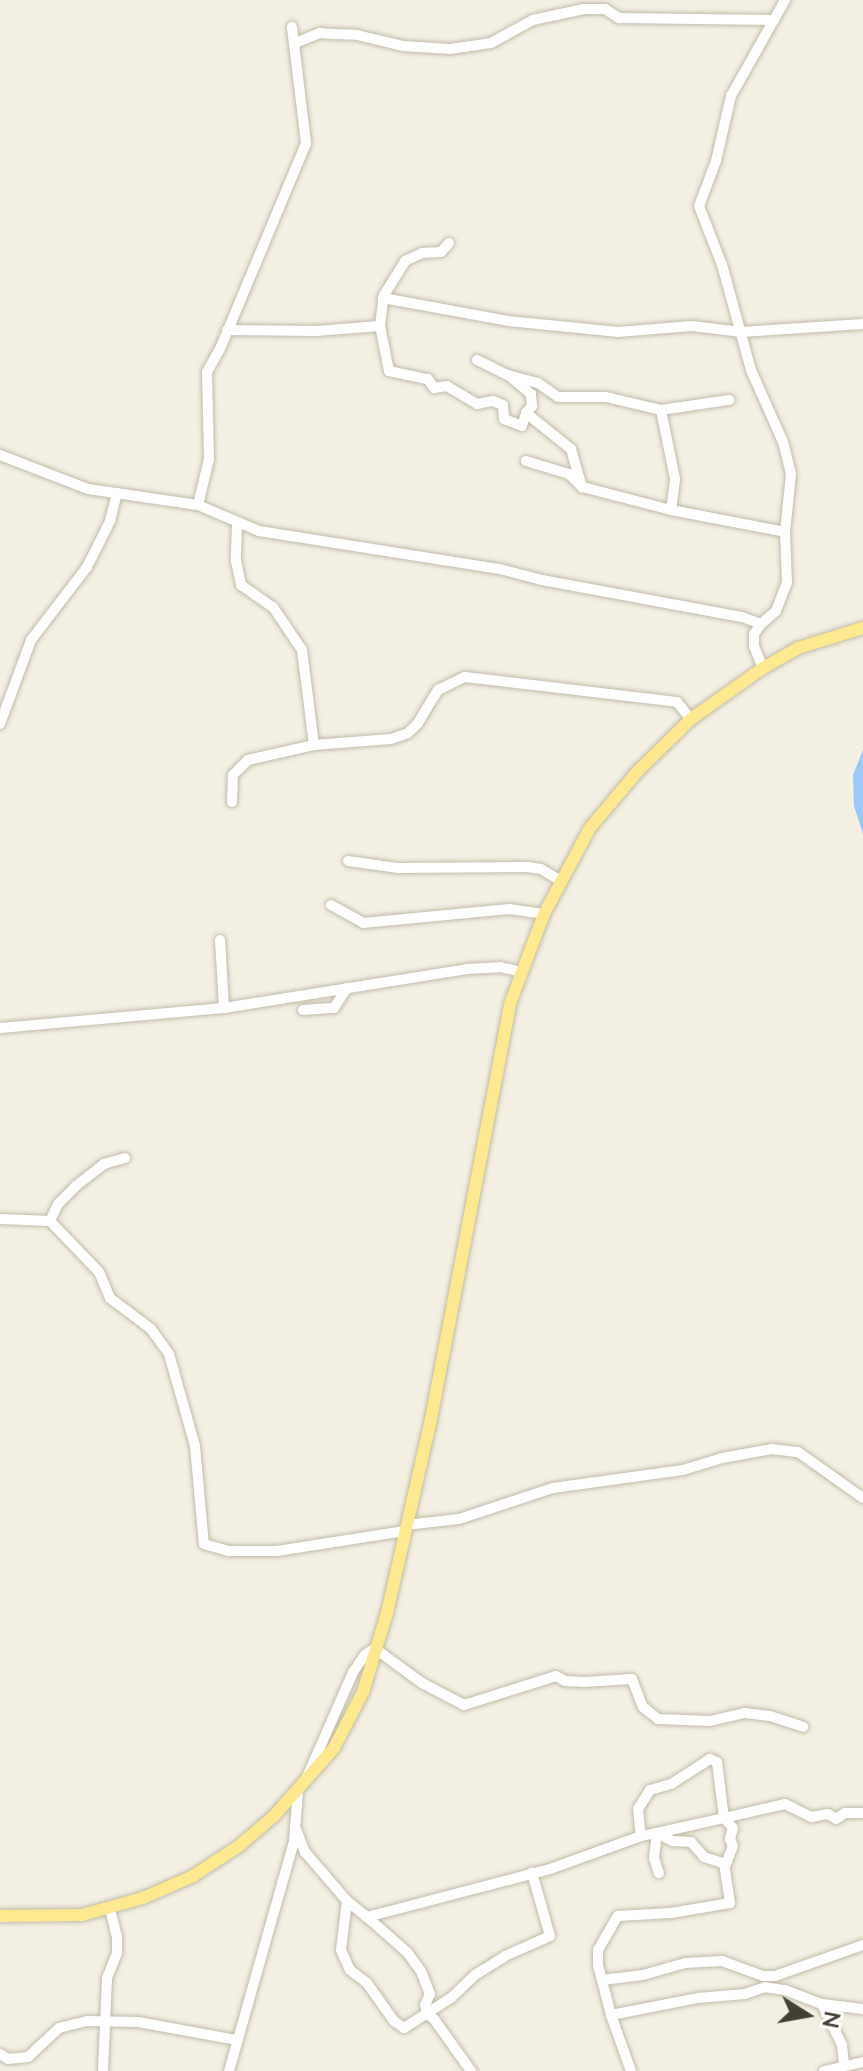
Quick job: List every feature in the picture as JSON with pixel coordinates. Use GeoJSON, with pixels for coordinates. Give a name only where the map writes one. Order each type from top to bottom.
{"type":"FeatureCollection","features":[{"type":"Feature","properties":{"kind":"main road"},"geometry":{"type":"LineString","coordinates":[[0,1916],[54,1917],[110,1909],[193,1876],[251,1837],[302,1786],[350,1723],[377,1648],[431,1419],[510,1004],[544,914],[590,828],[637,772],[691,719],[763,668],[798,648],[863,628]]}},
{"type":"Feature","properties":{"kind":"street"},"geometry":{"type":"LineString","coordinates":[[763,668],[754,640],[761,624],[776,611],[784,594],[785,532],[791,483],[788,456],[751,370],[700,200],[716,161],[731,96],[785,0]]}},
{"type":"Feature","properties":{"kind":"street"},"geometry":{"type":"LineString","coordinates":[[295,43],[320,33],[345,34],[403,46],[450,49],[491,43],[533,20],[584,9],[605,9],[619,18],[774,20]]}},
{"type":"Feature","properties":{"kind":"street"},"geometry":{"type":"LineString","coordinates":[[198,505],[209,459],[206,378],[305,151],[306,127],[292,27]]}},
{"type":"Feature","properties":{"kind":"street"},"geometry":{"type":"LineString","coordinates":[[449,243],[441,252],[422,253],[405,261],[383,298],[380,326],[389,371],[428,379],[434,388],[447,386],[477,404],[493,401],[503,405],[504,419],[522,426],[532,406],[531,394],[508,375]]}},
{"type":"Feature","properties":{"kind":"street"},"geometry":{"type":"LineString","coordinates":[[383,298],[508,321],[618,332],[692,326],[741,332],[863,324]]}},
{"type":"Feature","properties":{"kind":"street"},"geometry":{"type":"LineString","coordinates":[[227,330],[316,331],[380,326]]}},
{"type":"Feature","properties":{"kind":"street"},"geometry":{"type":"LineString","coordinates":[[477,360],[508,375],[538,383],[558,397],[606,397],[661,410],[729,400]]}},
{"type":"Feature","properties":{"kind":"street"},"geometry":{"type":"LineString","coordinates":[[661,410],[675,479],[671,510]]}},
{"type":"Feature","properties":{"kind":"street"},"geometry":{"type":"LineString","coordinates":[[526,413],[571,449],[582,487]]}},
{"type":"Feature","properties":{"kind":"street"},"geometry":{"type":"LineString","coordinates":[[0,455],[64,483],[198,505],[237,524],[300,539],[500,569],[647,601],[718,612],[761,624]]}},
{"type":"Feature","properties":{"kind":"street"},"geometry":{"type":"LineString","coordinates":[[526,461],[569,474],[582,487],[671,510],[785,532]]}},
{"type":"Feature","properties":{"kind":"street"},"geometry":{"type":"LineString","coordinates":[[0,724],[31,640],[87,567],[110,521],[117,493]]}},
{"type":"Feature","properties":{"kind":"street"},"geometry":{"type":"LineString","coordinates":[[237,524],[236,561],[241,585],[273,607],[302,650],[314,745]]}},
{"type":"Feature","properties":{"kind":"street"},"geometry":{"type":"LineString","coordinates":[[232,802],[233,775],[248,760],[314,745],[391,739],[408,733],[418,723],[438,690],[457,679],[473,676],[677,702],[691,719]]}},
{"type":"Feature","properties":{"kind":"street"},"geometry":{"type":"LineString","coordinates":[[348,861],[397,868],[527,867],[541,869],[561,881]]}},
{"type":"Feature","properties":{"kind":"street"},"geometry":{"type":"LineString","coordinates":[[331,905],[363,923],[509,909],[544,914]]}},
{"type":"Feature","properties":{"kind":"street"},"geometry":{"type":"LineString","coordinates":[[220,940],[224,1008]]}},
{"type":"Feature","properties":{"kind":"street"},"geometry":{"type":"LineString","coordinates":[[0,1028],[224,1008],[490,967],[521,972]]}},
{"type":"Feature","properties":{"kind":"street"},"geometry":{"type":"LineString","coordinates":[[303,1010],[340,1005],[347,988]]}},
{"type":"Feature","properties":{"kind":"street"},"geometry":{"type":"LineString","coordinates":[[50,1221],[58,1204],[76,1186],[104,1164],[125,1158]]}},
{"type":"Feature","properties":{"kind":"street"},"geometry":{"type":"LineString","coordinates":[[0,1219],[50,1221],[99,1272],[110,1298],[151,1329],[169,1354],[195,1446],[201,1533],[206,1547],[229,1551],[277,1551],[459,1519],[553,1488],[683,1470],[722,1458],[772,1449],[798,1452],[863,1498]]}},
{"type":"Feature","properties":{"kind":"street"},"geometry":{"type":"LineString","coordinates":[[377,1648],[422,1683],[460,1704],[478,1703],[556,1676],[565,1681],[584,1682],[632,1679],[643,1707],[658,1719],[725,1720],[745,1713],[770,1716],[803,1727]]}},
{"type":"Feature","properties":{"kind":"street"},"geometry":{"type":"LineString","coordinates":[[631,2071],[611,2015],[598,1950],[618,1916],[671,1913],[730,1903],[724,1863],[733,1846],[730,1839],[733,1828],[724,1818],[717,1762],[710,1759],[671,1784],[650,1790],[638,1809],[641,1836]]}},
{"type":"Feature","properties":{"kind":"street"},"geometry":{"type":"LineString","coordinates":[[229,2071],[296,1829],[302,1786]]}},
{"type":"Feature","properties":{"kind":"street"},"geometry":{"type":"LineString","coordinates":[[367,1917],[532,1873],[641,1836],[785,1804],[812,1817],[828,1814],[836,1819],[845,1813],[863,1813]]}},
{"type":"Feature","properties":{"kind":"street"},"geometry":{"type":"LineString","coordinates":[[296,1829],[305,1852],[347,1901],[407,1952],[421,1971],[430,1994],[425,2005],[427,2014],[434,2019],[471,2071]]}},
{"type":"Feature","properties":{"kind":"street"},"geometry":{"type":"LineString","coordinates":[[657,1833],[673,1841],[691,1842],[704,1857],[724,1863]]}},
{"type":"Feature","properties":{"kind":"street"},"geometry":{"type":"LineString","coordinates":[[657,1833],[654,1858],[659,1873]]}},
{"type":"Feature","properties":{"kind":"street"},"geometry":{"type":"LineString","coordinates":[[347,1901],[341,1950],[350,1970],[367,1983],[394,2021],[404,2028],[505,1956],[550,1936],[532,1873]]}},
{"type":"Feature","properties":{"kind":"street"},"geometry":{"type":"LineString","coordinates":[[103,2071],[107,1978],[117,1953],[117,1937],[110,1909]]}},
{"type":"Feature","properties":{"kind":"street"},"geometry":{"type":"LineString","coordinates":[[602,1980],[643,1975],[685,1963],[722,1961],[763,1976],[775,1976],[863,1945]]}},
{"type":"Feature","properties":{"kind":"street"},"geometry":{"type":"LineString","coordinates":[[611,2015],[698,1998],[745,1994],[765,1987],[785,1990],[822,2004],[863,2009]]}},
{"type":"Feature","properties":{"kind":"street"},"geometry":{"type":"LineString","coordinates":[[822,2004],[842,2045],[844,2064]]}},
{"type":"Feature","properties":{"kind":"street"},"geometry":{"type":"LineString","coordinates":[[0,2054],[18,2060],[36,2052],[59,2028],[106,2021],[138,2022],[237,2040]]}},
{"type":"Feature","properties":{"kind":"street"},"geometry":{"type":"LineString","coordinates":[[824,2071],[863,2062]]}},
{"type":"Feature","properties":{"kind":"water"},"geometry":{"type":"Polygon","coordinates":[[[863,750],[863,834],[854,806],[853,775],[863,750]]]}}]}
